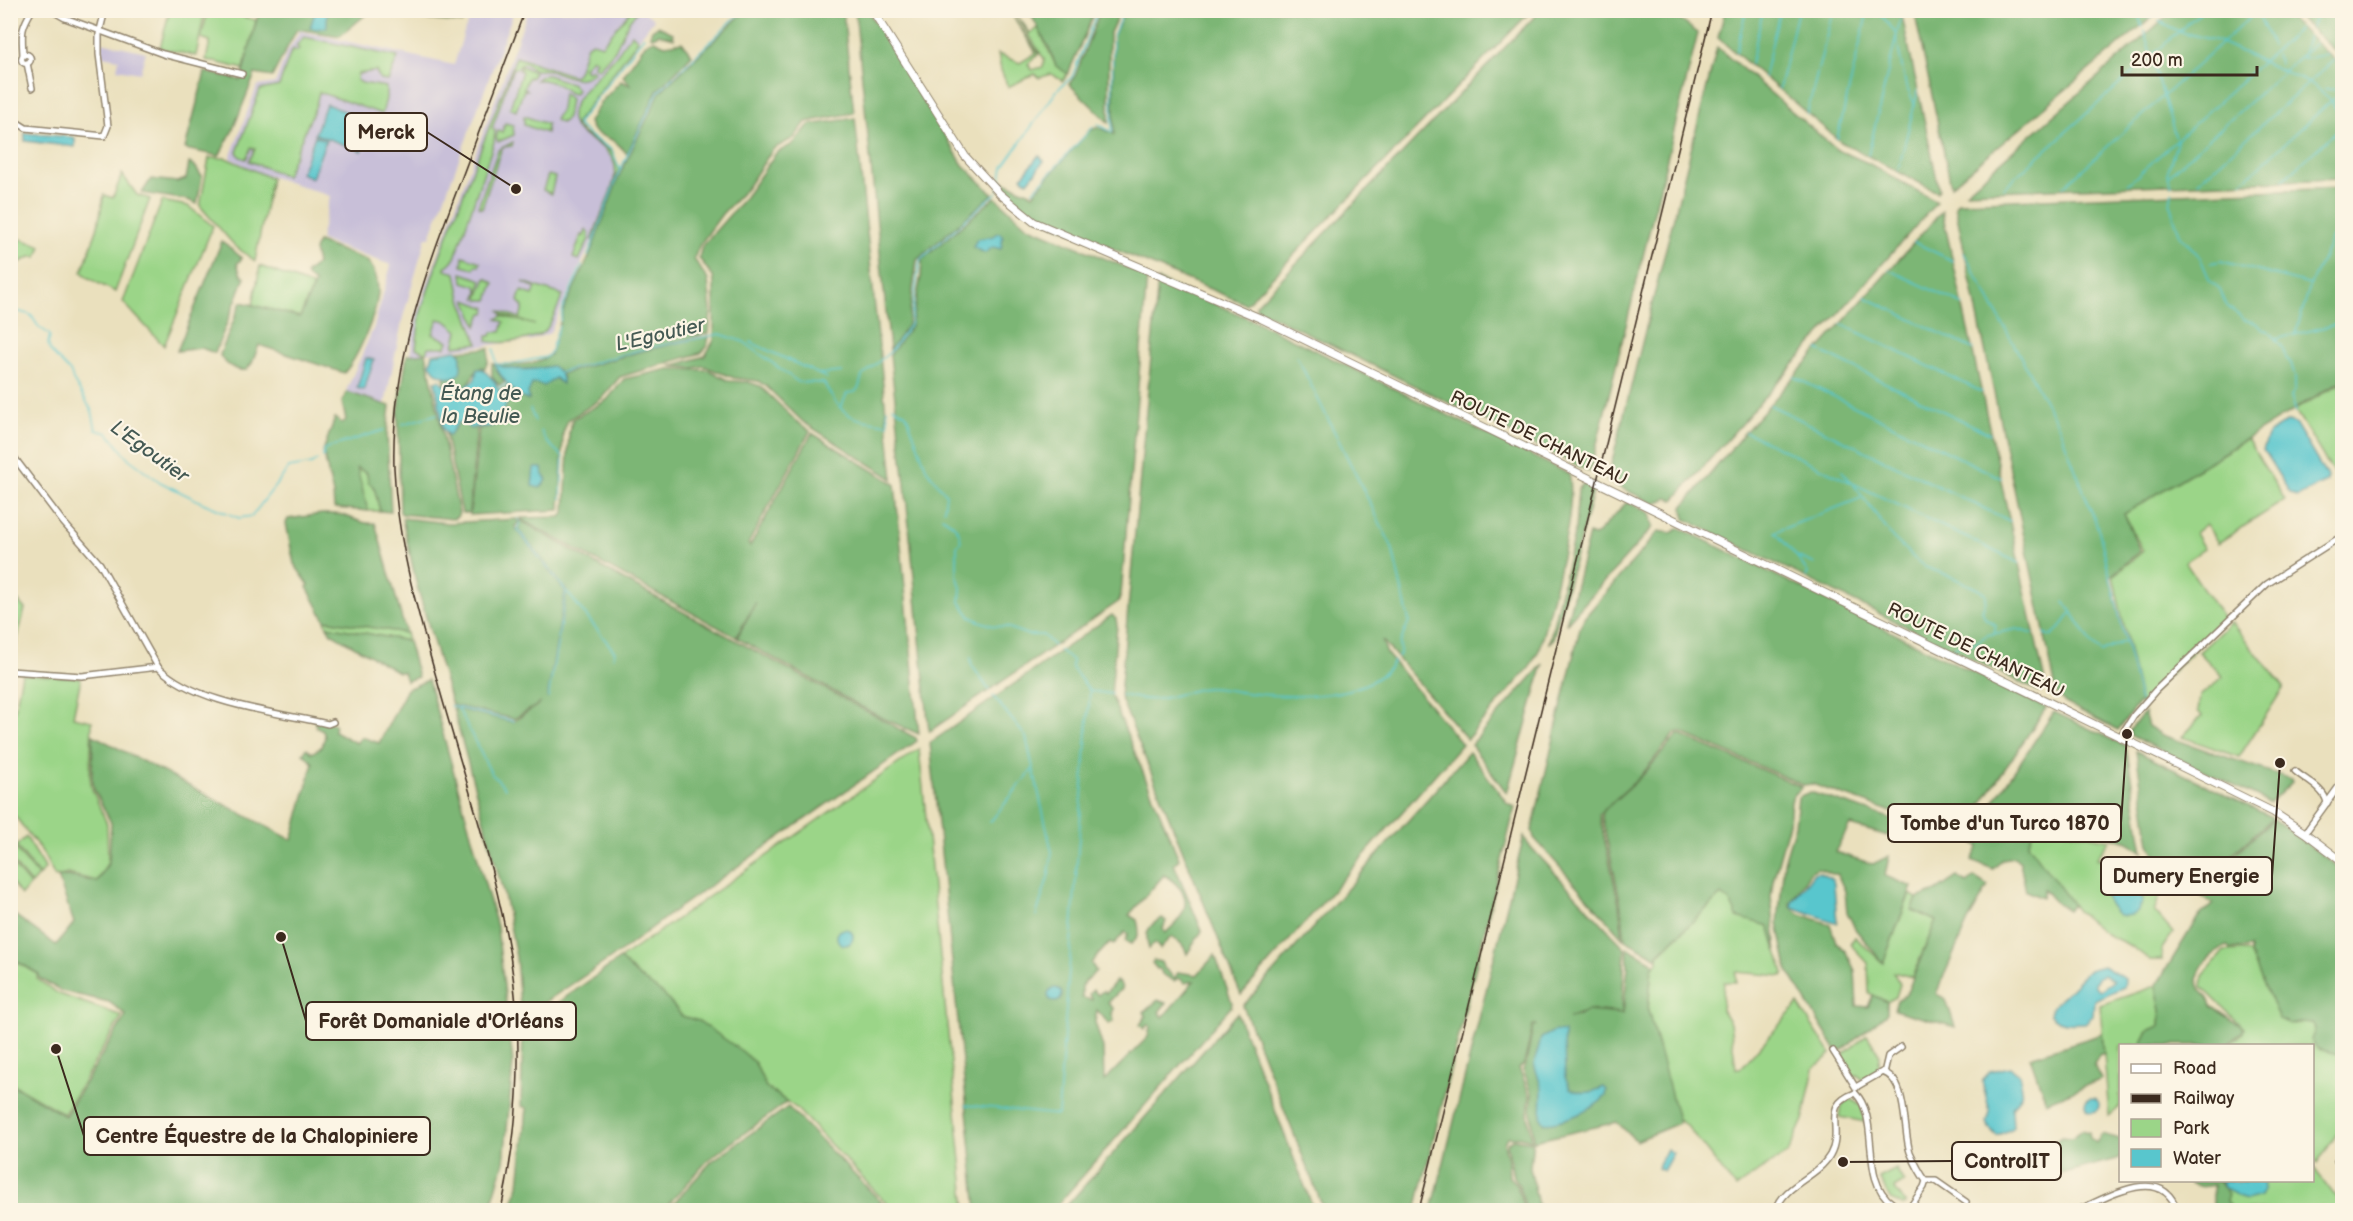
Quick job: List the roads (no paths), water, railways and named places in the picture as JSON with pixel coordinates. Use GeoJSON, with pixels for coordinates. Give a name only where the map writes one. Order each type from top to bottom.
{"type":"FeatureCollection","features":[{"type":"Feature","properties":{"kind":"main road","name":"ROUTE DE CHANTEAU"},"geometry":{"type":"LineString","coordinates":[[873,10],[965,156],[992,187],[1034,222],[1255,316],[2268,809],[2343,861]]}},
{"type":"Feature","properties":{"kind":"street"},"geometry":{"type":"LineString","coordinates":[[32,10],[21,32],[23,55],[21,60],[27,63],[32,88]]}},
{"type":"Feature","properties":{"kind":"street"},"geometry":{"type":"LineString","coordinates":[[51,10],[163,54],[242,74]]}},
{"type":"Feature","properties":{"kind":"street"},"geometry":{"type":"LineString","coordinates":[[10,118],[26,128],[104,136],[108,126],[99,54],[100,30],[105,10]]}},
{"type":"Feature","properties":{"kind":"street"},"geometry":{"type":"LineString","coordinates":[[10,452],[63,522],[100,564],[158,667],[173,679],[213,698],[282,715],[333,723]]}},
{"type":"Feature","properties":{"kind":"street"},"geometry":{"type":"LineString","coordinates":[[2120,737],[2134,715],[2156,690],[2266,584],[2343,536]]}},
{"type":"Feature","properties":{"kind":"street"},"geometry":{"type":"LineString","coordinates":[[10,671],[82,676],[158,667]]}},
{"type":"Feature","properties":{"kind":"street"},"geometry":{"type":"LineString","coordinates":[[2295,771],[2321,791],[2327,803]]}},
{"type":"Feature","properties":{"kind":"street"},"geometry":{"type":"LineString","coordinates":[[2305,833],[2343,782]]}},
{"type":"Feature","properties":{"kind":"street"},"geometry":{"type":"LineString","coordinates":[[1884,1073],[1890,1054],[1900,1047]]}},
{"type":"Feature","properties":{"kind":"street"},"geometry":{"type":"LineString","coordinates":[[1776,1210],[1783,1196],[1820,1167],[1828,1157],[1835,1140],[1836,1107],[1842,1098],[1856,1090],[1879,1073],[1890,1076],[1899,1089],[1910,1151],[1926,1181],[1924,1187],[1910,1210],[1892,1203],[1877,1181],[1864,1106],[1856,1090],[1833,1051]]}},
{"type":"Feature","properties":{"kind":"street"},"geometry":{"type":"LineString","coordinates":[[2343,1156],[2337,1161],[2343,1168]]}},
{"type":"Feature","properties":{"kind":"street"},"geometry":{"type":"LineString","coordinates":[[1926,1181],[1936,1181],[1966,1202]]}},
{"type":"Feature","properties":{"kind":"street"},"geometry":{"type":"LineString","coordinates":[[2078,1210],[2128,1189],[2145,1185],[2159,1188],[2174,1203],[2177,1210]]}},
{"type":"Feature","properties":{"kind":"water"},"geometry":{"type":"Polygon","coordinates":[[[319,11],[327,11],[327,27],[310,28],[314,15],[319,11]]]}},
{"type":"Feature","properties":{"kind":"water"},"geometry":{"type":"Polygon","coordinates":[[[326,104],[373,122],[362,151],[315,134],[326,104]]]}},
{"type":"Feature","properties":{"kind":"water"},"geometry":{"type":"Polygon","coordinates":[[[25,133],[73,137],[75,147],[25,141],[25,133]]]}},
{"type":"Feature","properties":{"kind":"water"},"geometry":{"type":"Polygon","coordinates":[[[315,136],[326,140],[312,178],[301,173],[315,136]]]}},
{"type":"Feature","properties":{"kind":"water"},"geometry":{"type":"Polygon","coordinates":[[[1039,155],[1044,161],[1028,182],[1022,177],[1039,155]]]}},
{"type":"Feature","properties":{"kind":"water"},"geometry":{"type":"Polygon","coordinates":[[[997,233],[1003,237],[1001,249],[993,247],[985,253],[973,247],[977,239],[994,236],[997,233]]]}},
{"type":"Feature","properties":{"kind":"water"},"geometry":{"type":"Polygon","coordinates":[[[456,350],[461,354],[459,375],[449,378],[436,373],[430,364],[433,354],[456,350]]]}},
{"type":"Feature","properties":{"kind":"water"},"geometry":{"type":"Polygon","coordinates":[[[366,358],[374,360],[364,390],[357,388],[366,358]]]}},
{"type":"Feature","properties":{"kind":"water"},"geometry":{"type":"Polygon","coordinates":[[[495,364],[524,370],[552,366],[560,374],[562,384],[555,378],[544,386],[532,384],[528,393],[529,400],[525,399],[509,386],[495,364]]]}},
{"type":"Feature","properties":{"kind":"water","name":"Étang de la Beulie"},"geometry":{"type":"Polygon","coordinates":[[[477,369],[483,369],[508,401],[496,425],[471,429],[461,422],[449,436],[443,429],[435,381],[440,380],[447,388],[459,392],[475,379],[477,369]]]}},
{"type":"Feature","properties":{"kind":"water"},"geometry":{"type":"Polygon","coordinates":[[[2288,421],[2295,423],[2327,477],[2326,482],[2297,497],[2290,493],[2263,450],[2269,433],[2288,421]]]}},
{"type":"Feature","properties":{"kind":"water"},"geometry":{"type":"Polygon","coordinates":[[[534,468],[542,468],[547,480],[540,488],[532,486],[534,468]]]}},
{"type":"Feature","properties":{"kind":"water"},"geometry":{"type":"Polygon","coordinates":[[[2111,871],[2117,873],[2139,892],[2143,901],[2134,914],[2119,915],[2109,903],[2102,888],[2102,878],[2111,871]]]}},
{"type":"Feature","properties":{"kind":"water"},"geometry":{"type":"Polygon","coordinates":[[[1818,872],[1833,880],[1837,923],[1792,907],[1792,902],[1814,873],[1818,872]]]}},
{"type":"Feature","properties":{"kind":"water"},"geometry":{"type":"Polygon","coordinates":[[[845,929],[851,931],[853,937],[851,943],[845,945],[839,943],[837,937],[839,931],[845,929]]]}},
{"type":"Feature","properties":{"kind":"water"},"geometry":{"type":"Polygon","coordinates":[[[2103,966],[2125,979],[2124,987],[2094,1000],[2093,1016],[2085,1023],[2058,1021],[2050,1015],[2051,1008],[2089,970],[2103,966]],[[2104,975],[2094,983],[2100,990],[2113,981],[2104,975]]]}},
{"type":"Feature","properties":{"kind":"water"},"geometry":{"type":"Polygon","coordinates":[[[1055,988],[1060,990],[1062,995],[1060,1000],[1055,1002],[1050,1000],[1048,995],[1050,990],[1055,988]]]}},
{"type":"Feature","properties":{"kind":"water"},"geometry":{"type":"Polygon","coordinates":[[[1554,1031],[1564,1032],[1565,1077],[1570,1088],[1583,1092],[1591,1092],[1604,1087],[1607,1090],[1606,1096],[1586,1111],[1569,1118],[1544,1123],[1541,1118],[1542,1089],[1534,1064],[1541,1038],[1554,1031]]]}},
{"type":"Feature","properties":{"kind":"water"},"geometry":{"type":"Polygon","coordinates":[[[2011,1067],[2019,1074],[2021,1095],[2012,1108],[2013,1128],[1997,1136],[1989,1128],[1987,1122],[1990,1112],[1982,1081],[1990,1071],[2011,1067]]]}},
{"type":"Feature","properties":{"kind":"water"},"geometry":{"type":"Polygon","coordinates":[[[2092,1098],[2097,1100],[2099,1105],[2097,1110],[2092,1112],[2087,1110],[2085,1105],[2087,1100],[2092,1098]]]}},
{"type":"Feature","properties":{"kind":"water"},"geometry":{"type":"Polygon","coordinates":[[[1667,1149],[1673,1153],[1663,1171],[1657,1168],[1667,1149]]]}},
{"type":"Feature","properties":{"kind":"water"},"geometry":{"type":"Polygon","coordinates":[[[2221,1182],[2263,1182],[2264,1188],[2260,1196],[2246,1200],[2223,1188],[2221,1182]]]}},
{"type":"Feature","properties":{"kind":"waterway"},"geometry":{"type":"LineString","coordinates":[[588,256],[619,172],[658,92],[743,10]]}},
{"type":"Feature","properties":{"kind":"waterway","name":"L'Egoutier"},"geometry":{"type":"LineString","coordinates":[[999,190],[1003,167],[1058,89],[1072,77],[1098,10]]}},
{"type":"Feature","properties":{"kind":"waterway"},"geometry":{"type":"LineString","coordinates":[[1112,133],[1113,36],[1124,10]]}},
{"type":"Feature","properties":{"kind":"waterway"},"geometry":{"type":"LineString","coordinates":[[1736,52],[1746,10]]}},
{"type":"Feature","properties":{"kind":"waterway"},"geometry":{"type":"LineString","coordinates":[[1751,64],[1763,10]]}},
{"type":"Feature","properties":{"kind":"waterway"},"geometry":{"type":"LineString","coordinates":[[1764,77],[1780,10]]}},
{"type":"Feature","properties":{"kind":"waterway"},"geometry":{"type":"LineString","coordinates":[[1779,89],[1798,10]]}},
{"type":"Feature","properties":{"kind":"waterway"},"geometry":{"type":"LineString","coordinates":[[1807,114],[1833,10]]}},
{"type":"Feature","properties":{"kind":"waterway"},"geometry":{"type":"LineString","coordinates":[[1837,139],[1868,10]]}},
{"type":"Feature","properties":{"kind":"waterway"},"geometry":{"type":"LineString","coordinates":[[1880,10],[1881,15],[1896,33]]}},
{"type":"Feature","properties":{"kind":"waterway"},"geometry":{"type":"LineString","coordinates":[[2137,10],[2142,27]]}},
{"type":"Feature","properties":{"kind":"waterway"},"geometry":{"type":"LineString","coordinates":[[2155,16],[2157,10]]}},
{"type":"Feature","properties":{"kind":"waterway"},"geometry":{"type":"LineString","coordinates":[[2003,188],[2203,10]]}},
{"type":"Feature","properties":{"kind":"waterway"},"geometry":{"type":"LineString","coordinates":[[2063,187],[2258,10]]}},
{"type":"Feature","properties":{"kind":"waterway"},"geometry":{"type":"LineString","coordinates":[[2311,28],[2319,10]]}},
{"type":"Feature","properties":{"kind":"waterway"},"geometry":{"type":"LineString","coordinates":[[2257,11],[2272,46]]}},
{"type":"Feature","properties":{"kind":"waterway"},"geometry":{"type":"LineString","coordinates":[[1868,155],[1902,13]]}},
{"type":"Feature","properties":{"kind":"waterway"},"geometry":{"type":"LineString","coordinates":[[2139,13],[2152,18]]}},
{"type":"Feature","properties":{"kind":"waterway"},"geometry":{"type":"LineString","coordinates":[[2159,21],[2180,32],[2218,41],[2315,86],[2330,99],[2342,119]]}},
{"type":"Feature","properties":{"kind":"waterway"},"geometry":{"type":"LineString","coordinates":[[2128,184],[2300,28]]}},
{"type":"Feature","properties":{"kind":"waterway"},"geometry":{"type":"LineString","coordinates":[[2144,31],[2177,142],[2167,174],[2172,186]]}},
{"type":"Feature","properties":{"kind":"waterway"},"geometry":{"type":"LineString","coordinates":[[620,170],[612,150],[590,136],[577,124],[644,36]]}},
{"type":"Feature","properties":{"kind":"waterway"},"geometry":{"type":"LineString","coordinates":[[2308,36],[2302,58],[2328,55]]}},
{"type":"Feature","properties":{"kind":"waterway"},"geometry":{"type":"LineString","coordinates":[[1896,37],[1906,86],[1915,105]]}},
{"type":"Feature","properties":{"kind":"waterway"},"geometry":{"type":"LineString","coordinates":[[2168,176],[2315,43]]}},
{"type":"Feature","properties":{"kind":"waterway"},"geometry":{"type":"LineString","coordinates":[[2276,55],[2280,64]]}},
{"type":"Feature","properties":{"kind":"waterway"},"geometry":{"type":"LineString","coordinates":[[2198,182],[2334,60]]}},
{"type":"Feature","properties":{"kind":"waterway"},"geometry":{"type":"LineString","coordinates":[[2325,89],[2342,90]]}},
{"type":"Feature","properties":{"kind":"waterway"},"geometry":{"type":"LineString","coordinates":[[1898,171],[1918,90]]}},
{"type":"Feature","properties":{"kind":"waterway"},"geometry":{"type":"LineString","coordinates":[[2242,182],[2342,91]]}},
{"type":"Feature","properties":{"kind":"waterway"},"geometry":{"type":"LineString","coordinates":[[1098,124],[1110,131]]}},
{"type":"Feature","properties":{"kind":"waterway"},"geometry":{"type":"LineString","coordinates":[[2283,180],[2342,126]]}},
{"type":"Feature","properties":{"kind":"waterway"},"geometry":{"type":"LineString","coordinates":[[1033,191],[1093,127]]}},
{"type":"Feature","properties":{"kind":"waterway"},"geometry":{"type":"LineString","coordinates":[[2172,192],[2170,205],[2180,235],[2200,257],[2210,281],[2219,288],[2227,306],[2245,320],[2256,323],[2261,329],[2268,331],[2282,346],[2295,377],[2295,390],[2291,396],[2296,412]]}},
{"type":"Feature","properties":{"kind":"waterway","name":"L'Egoutier"},"geometry":{"type":"LineString","coordinates":[[841,408],[847,393],[855,392],[862,376],[890,352],[910,325],[920,260],[996,193]]}},
{"type":"Feature","properties":{"kind":"waterway"},"geometry":{"type":"LineString","coordinates":[[2295,335],[2311,283],[2333,236]]}},
{"type":"Feature","properties":{"kind":"waterway"},"geometry":{"type":"LineString","coordinates":[[1914,242],[1953,261]]}},
{"type":"Feature","properties":{"kind":"waterway"},"geometry":{"type":"LineString","coordinates":[[1964,253],[2059,427],[2099,531],[2140,701]]}},
{"type":"Feature","properties":{"kind":"waterway"},"geometry":{"type":"LineString","coordinates":[[2210,263],[2221,261],[2310,285]]}},
{"type":"Feature","properties":{"kind":"waterway"},"geometry":{"type":"LineString","coordinates":[[560,321],[564,305],[582,266]]}},
{"type":"Feature","properties":{"kind":"waterway"},"geometry":{"type":"LineString","coordinates":[[1889,270],[1964,305]]}},
{"type":"Feature","properties":{"kind":"waterway"},"geometry":{"type":"LineString","coordinates":[[1865,297],[1973,349]]}},
{"type":"Feature","properties":{"kind":"waterway","name":"L'Egoutier"},"geometry":{"type":"LineString","coordinates":[[10,309],[31,315],[38,326],[50,335],[48,344],[51,352],[71,373],[92,411],[96,430],[108,433],[129,459],[160,482],[239,518],[252,516],[289,468],[312,464],[317,460]]}},
{"type":"Feature","properties":{"kind":"waterway"},"geometry":{"type":"LineString","coordinates":[[2276,339],[2342,323]]}},
{"type":"Feature","properties":{"kind":"waterway"},"geometry":{"type":"LineString","coordinates":[[1841,324],[1982,392]]}},
{"type":"Feature","properties":{"kind":"waterway"},"geometry":{"type":"LineString","coordinates":[[494,349],[496,364],[510,364],[546,357],[550,353],[559,326]]}},
{"type":"Feature","properties":{"kind":"waterway","name":"L'Egoutier"},"geometry":{"type":"LineString","coordinates":[[558,373],[643,349],[720,334],[744,342],[798,382],[824,383],[836,403],[849,415],[888,424],[887,409]]}},
{"type":"Feature","properties":{"kind":"waterway"},"geometry":{"type":"LineString","coordinates":[[750,342],[827,378]]}},
{"type":"Feature","properties":{"kind":"waterway"},"geometry":{"type":"LineString","coordinates":[[1818,350],[1990,434]]}},
{"type":"Feature","properties":{"kind":"waterway"},"geometry":{"type":"LineString","coordinates":[[1297,357],[1392,547],[1409,621],[1400,643],[1398,657]]}},
{"type":"Feature","properties":{"kind":"waterway"},"geometry":{"type":"LineString","coordinates":[[819,374],[842,372]]}},
{"type":"Feature","properties":{"kind":"waterway"},"geometry":{"type":"LineString","coordinates":[[1794,377],[2001,478]]}},
{"type":"Feature","properties":{"kind":"waterway","name":"L'Egoutier"},"geometry":{"type":"LineString","coordinates":[[498,388],[510,383]]}},
{"type":"Feature","properties":{"kind":"waterway"},"geometry":{"type":"LineString","coordinates":[[1770,405],[2010,521]]}},
{"type":"Feature","properties":{"kind":"waterway"},"geometry":{"type":"LineString","coordinates":[[893,407],[906,414],[927,470],[946,494],[944,510]]}},
{"type":"Feature","properties":{"kind":"waterway"},"geometry":{"type":"LineString","coordinates":[[530,409],[535,421]]}},
{"type":"Feature","properties":{"kind":"waterway","name":"L'Egoutier"},"geometry":{"type":"LineString","coordinates":[[403,424],[437,414]]}},
{"type":"Feature","properties":{"kind":"waterway","name":"L'Egoutier"},"geometry":{"type":"LineString","coordinates":[[323,457],[324,449],[384,430]]}},
{"type":"Feature","properties":{"kind":"waterway"},"geometry":{"type":"LineString","coordinates":[[541,431],[546,441],[563,457],[561,499]]}},
{"type":"Feature","properties":{"kind":"waterway"},"geometry":{"type":"LineString","coordinates":[[1746,432],[2019,563]]}},
{"type":"Feature","properties":{"kind":"waterway"},"geometry":{"type":"LineString","coordinates":[[1842,471],[1851,482]]}},
{"type":"Feature","properties":{"kind":"waterway"},"geometry":{"type":"LineString","coordinates":[[1854,485],[1893,538],[1915,559],[1925,567],[1986,593],[1986,601],[1982,610],[1985,618],[1996,625],[1994,634]]}},
{"type":"Feature","properties":{"kind":"waterway"},"geometry":{"type":"LineString","coordinates":[[1806,577],[1808,573],[1798,558],[1775,532],[1861,498]]}},
{"type":"Feature","properties":{"kind":"waterway"},"geometry":{"type":"LineString","coordinates":[[942,517],[949,521],[959,533],[961,542],[957,546],[957,574],[961,588],[960,602],[971,617],[1028,635],[1043,635],[1054,646]]}},
{"type":"Feature","properties":{"kind":"waterway"},"geometry":{"type":"LineString","coordinates":[[518,518],[520,522],[517,529],[566,591],[548,698]]}},
{"type":"Feature","properties":{"kind":"waterway"},"geometry":{"type":"LineString","coordinates":[[1796,556],[1815,564]]}},
{"type":"Feature","properties":{"kind":"waterway"},"geometry":{"type":"LineString","coordinates":[[567,592],[615,652],[613,657]]}},
{"type":"Feature","properties":{"kind":"waterway"},"geometry":{"type":"LineString","coordinates":[[2064,601],[2072,612]]}},
{"type":"Feature","properties":{"kind":"waterway"},"geometry":{"type":"LineString","coordinates":[[2044,634],[2051,636],[2072,612],[2092,644],[2101,652],[2125,641]]}},
{"type":"Feature","properties":{"kind":"waterway"},"geometry":{"type":"LineString","coordinates":[[1953,649],[1963,642],[1974,644],[1987,635],[2017,629],[2033,634]]}},
{"type":"Feature","properties":{"kind":"waterway"},"geometry":{"type":"LineString","coordinates":[[1059,650],[1072,660],[1072,668],[1090,691],[1112,694]]}},
{"type":"Feature","properties":{"kind":"waterway"},"geometry":{"type":"LineString","coordinates":[[971,657],[971,664],[989,690]]}},
{"type":"Feature","properties":{"kind":"waterway"},"geometry":{"type":"LineString","coordinates":[[1121,695],[1154,699],[1212,688],[1285,696],[1328,694],[1367,684],[1383,674],[1394,661]]}},
{"type":"Feature","properties":{"kind":"waterway"},"geometry":{"type":"LineString","coordinates":[[966,1105],[1058,1115],[1090,691]]}},
{"type":"Feature","properties":{"kind":"waterway"},"geometry":{"type":"LineString","coordinates":[[993,696],[1026,737],[1052,852],[1049,874],[1036,916]]}},
{"type":"Feature","properties":{"kind":"waterway"},"geometry":{"type":"LineString","coordinates":[[450,706],[513,721]]}},
{"type":"Feature","properties":{"kind":"waterway"},"geometry":{"type":"LineString","coordinates":[[458,708],[491,773],[505,788]]}},
{"type":"Feature","properties":{"kind":"waterway"},"geometry":{"type":"LineString","coordinates":[[990,822],[1033,769]]}},
{"type":"Feature","properties":{"kind":"railway"},"geometry":{"type":"LineString","coordinates":[[501,1210],[513,1141],[518,1072],[518,1037],[512,967],[491,869],[409,575],[396,495],[394,430],[404,358],[422,289],[433,254],[525,10]]}},
{"type":"Feature","properties":{"kind":"railway"},"geometry":{"type":"LineString","coordinates":[[1419,1210],[1712,10]]}},
{"type":"Feature","properties":{"kind":"place","name":"Merck"},"geometry":{"type":"Point","coordinates":[516,189]}},
{"type":"Feature","properties":{"kind":"place","name":"Tombe d'un Turco 1870"},"geometry":{"type":"Point","coordinates":[2127,734]}},
{"type":"Feature","properties":{"kind":"place","name":"Dumery Energie"},"geometry":{"type":"Point","coordinates":[2280,763]}},
{"type":"Feature","properties":{"kind":"place","name":"Forêt Domaniale d'Orléans"},"geometry":{"type":"Point","coordinates":[281,937]}},
{"type":"Feature","properties":{"kind":"place","name":"Centre Équestre de la Chalopiniere"},"geometry":{"type":"Point","coordinates":[56,1049]}},
{"type":"Feature","properties":{"kind":"place","name":"ControlIT"},"geometry":{"type":"Point","coordinates":[1843,1162]}}]}
